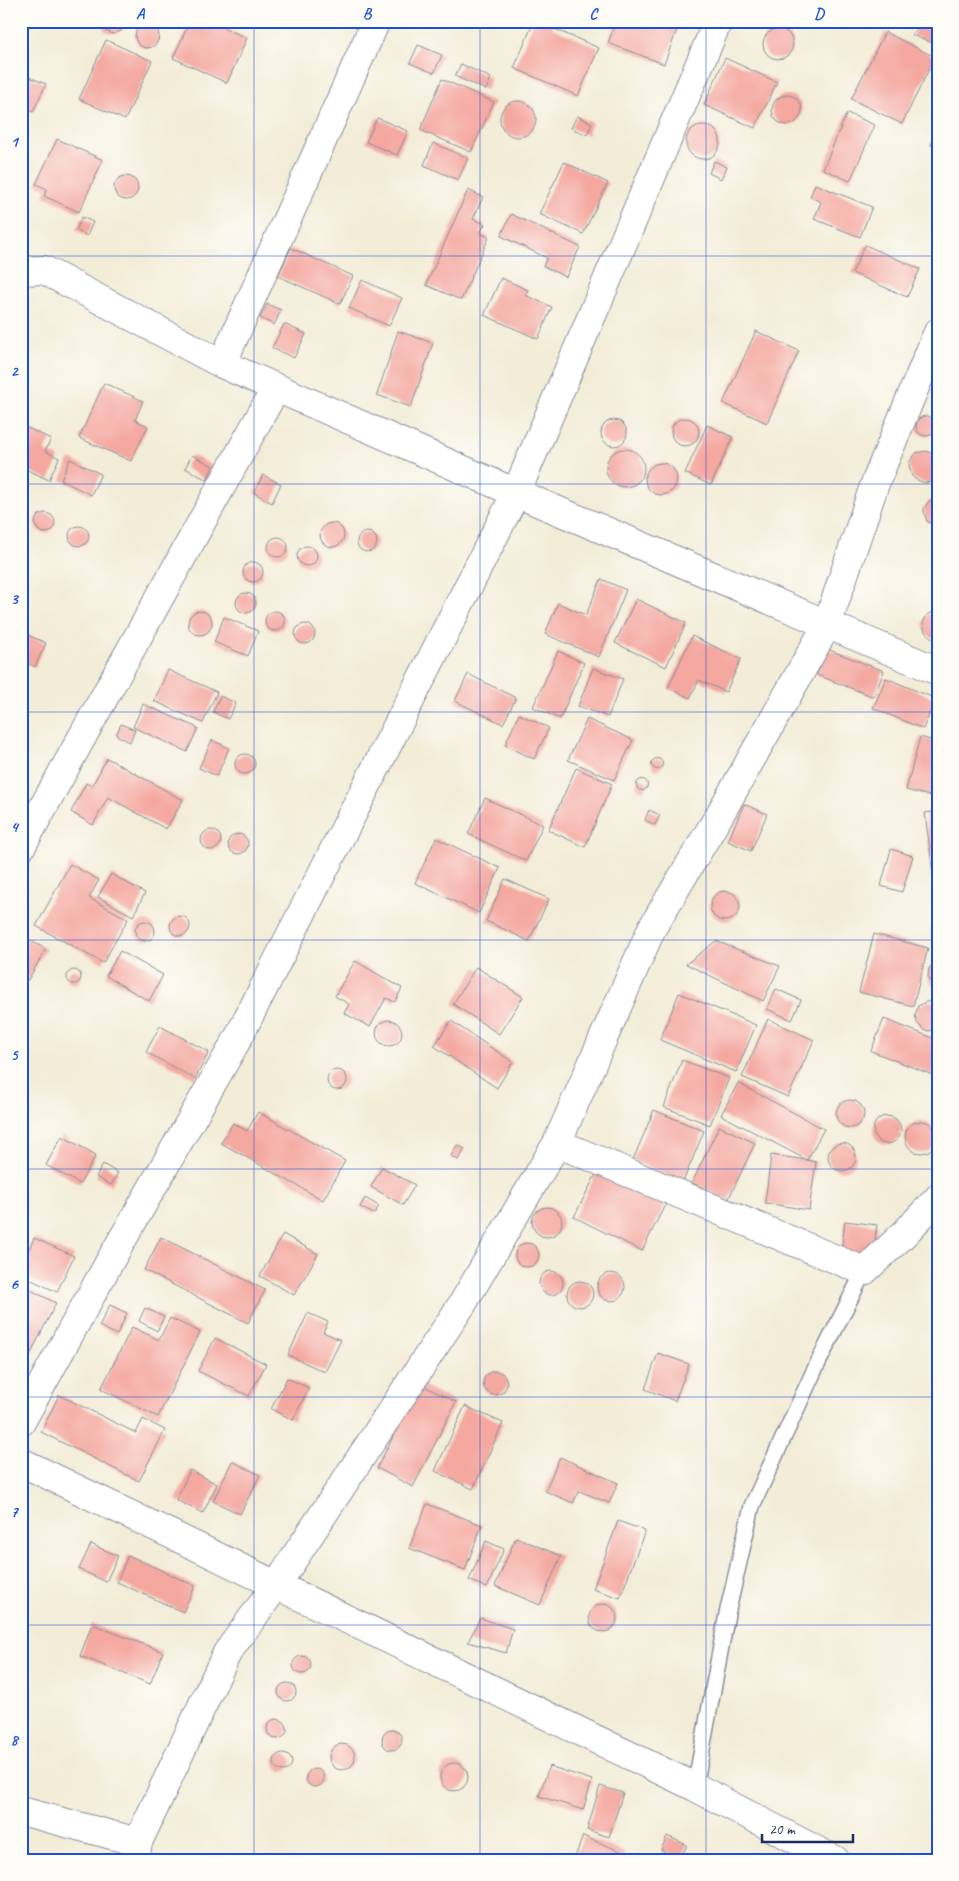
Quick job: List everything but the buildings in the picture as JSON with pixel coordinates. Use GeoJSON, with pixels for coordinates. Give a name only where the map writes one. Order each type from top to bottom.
{"type":"FeatureCollection","features":[{"type":"Feature","properties":{"kind":"street"},"geometry":{"type":"LineString","coordinates":[[222,364],[376,21]]}},
{"type":"Feature","properties":{"kind":"street"},"geometry":{"type":"LineString","coordinates":[[21,1422],[110,1260],[237,1040],[516,493],[718,21]]}},
{"type":"Feature","properties":{"kind":"street"},"geometry":{"type":"LineString","coordinates":[[21,270],[44,270],[222,364],[516,493],[938,671]]}},
{"type":"Feature","properties":{"kind":"street"},"geometry":{"type":"LineString","coordinates":[[21,1811],[136,1851],[227,1653],[277,1584],[463,1303],[557,1143],[652,928],[720,814],[827,624],[874,486],[938,332]]}},
{"type":"Feature","properties":{"kind":"street"},"geometry":{"type":"LineString","coordinates":[[21,848],[276,388]]}},
{"type":"Feature","properties":{"kind":"street"},"geometry":{"type":"LineString","coordinates":[[557,1143],[864,1270],[903,1235],[938,1198]]}},
{"type":"Feature","properties":{"kind":"street"},"geometry":{"type":"LineString","coordinates":[[21,1462],[695,1787],[835,1860]]}},
{"type":"Feature","properties":{"kind":"lane"},"geometry":{"type":"LineString","coordinates":[[695,1787],[727,1614],[752,1506],[814,1371],[864,1270]]}}]}
